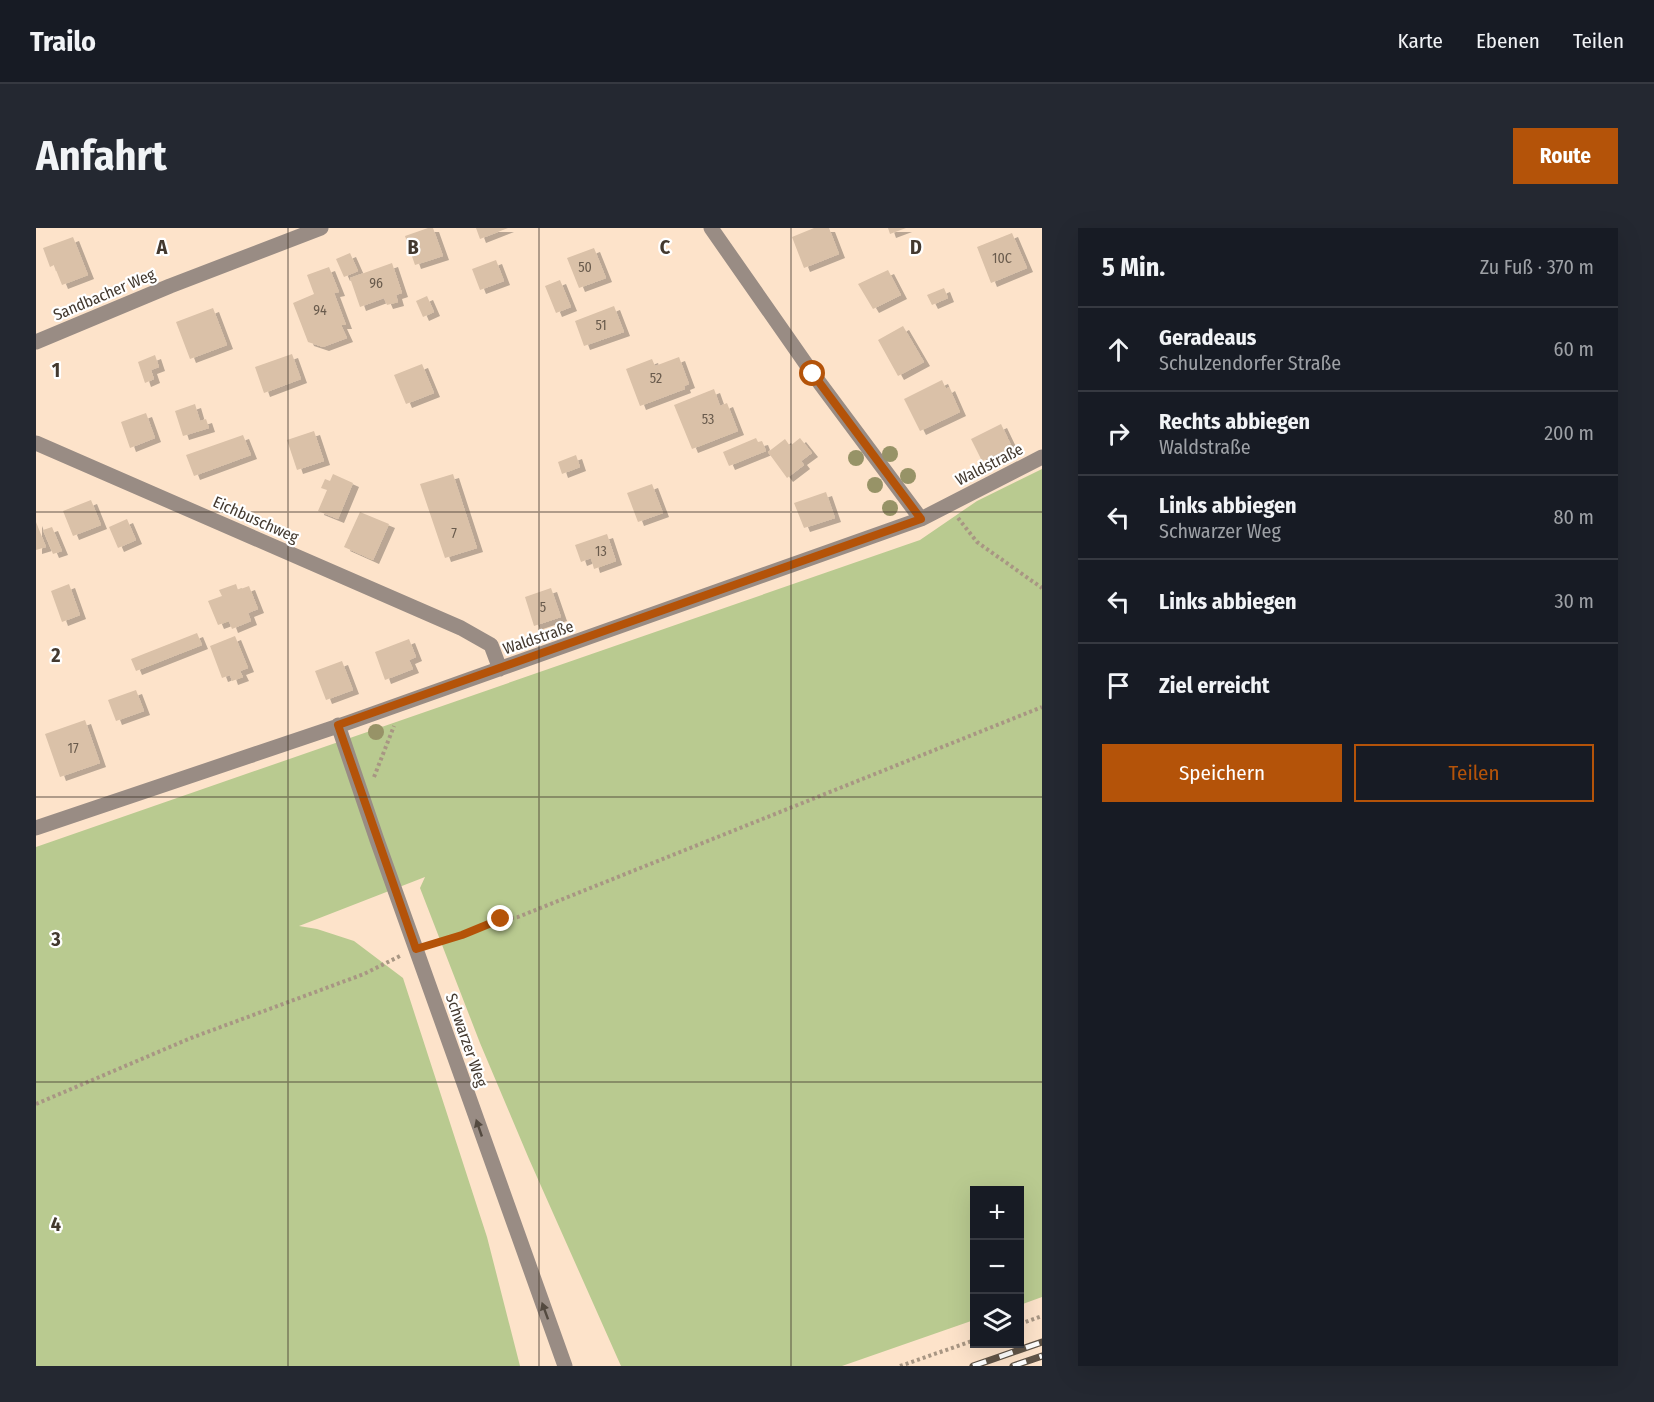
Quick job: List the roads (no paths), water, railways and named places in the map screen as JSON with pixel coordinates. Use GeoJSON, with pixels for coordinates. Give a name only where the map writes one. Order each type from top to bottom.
{"type":"FeatureCollection","features":[{"type":"Feature","properties":{"kind":"street","name":"Sandbacher Weg"},"geometry":{"type":"LineString","coordinates":[[36,342],[159,290],[321,228]]}},
{"type":"Feature","properties":{"kind":"street"},"geometry":{"type":"LineString","coordinates":[[711,228],[813,374],[921,519]]}},
{"type":"Feature","properties":{"kind":"street","name":"Eichbuschweg"},"geometry":{"type":"LineString","coordinates":[[36,443],[461,628],[491,645],[500,669]]}},
{"type":"Feature","properties":{"kind":"street","name":"Waldstraße"},"geometry":{"type":"LineString","coordinates":[[36,828],[401,704],[921,519],[1042,457]]}},
{"type":"Feature","properties":{"kind":"street","name":"Schwarzer Weg"},"geometry":{"type":"LineString","coordinates":[[338,725],[565,1366]]}},
{"type":"Feature","properties":{"kind":"railway"},"geometry":{"type":"LineString","coordinates":[[973,1366],[1042,1342]]}},
{"type":"Feature","properties":{"kind":"railway"},"geometry":{"type":"LineString","coordinates":[[1013,1366],[1042,1356]]}}]}
